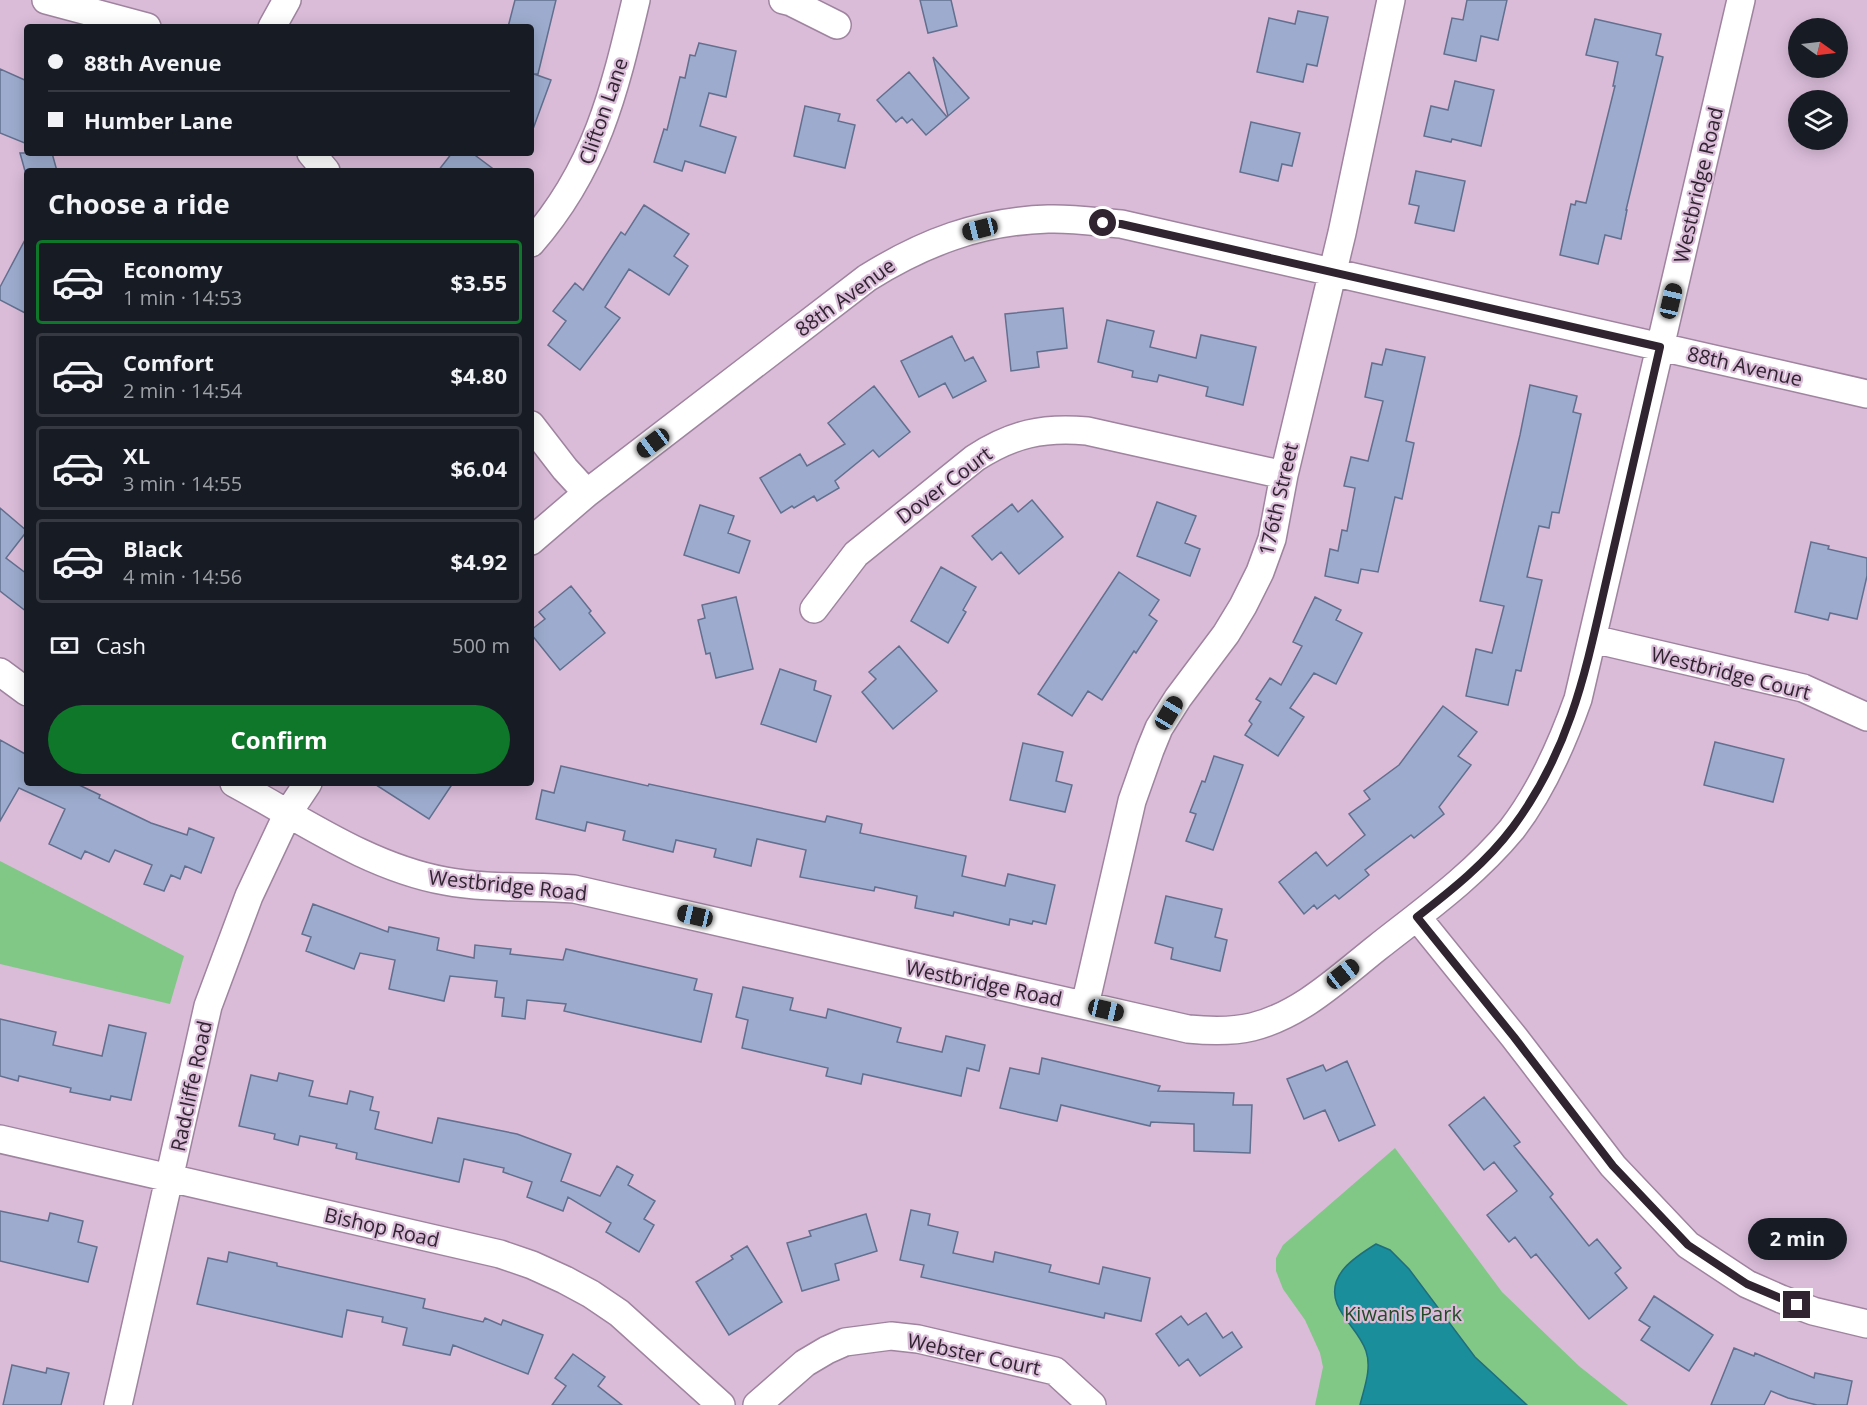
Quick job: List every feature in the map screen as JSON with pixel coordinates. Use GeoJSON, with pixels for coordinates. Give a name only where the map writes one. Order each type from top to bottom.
{"type":"FeatureCollection","features":[{"type":"Feature","properties":{"kind":"street"},"geometry":{"type":"LineString","coordinates":[[46,0],[136,24]]}},
{"type":"Feature","properties":{"kind":"street"},"geometry":{"type":"LineString","coordinates":[[274,24],[287,0]]}},
{"type":"Feature","properties":{"kind":"street","name":"Clifton Lane"},"geometry":{"type":"LineString","coordinates":[[534,239],[562,204],[583,169],[594,144],[615,89],[636,0]]}},
{"type":"Feature","properties":{"kind":"street"},"geometry":{"type":"LineString","coordinates":[[783,0],[837,25]]}},
{"type":"Feature","properties":{"kind":"street","name":"176th Street"},"geometry":{"type":"LineString","coordinates":[[1085,1005],[1132,801],[1142,771],[1160,728],[1178,698],[1226,634],[1243,606],[1260,572],[1272,539],[1284,475],[1333,271],[1391,0]]}},
{"type":"Feature","properties":{"kind":"street","name":"Westbridge Road"},"geometry":{"type":"LineString","coordinates":[[239,786],[376,860],[421,876],[447,882],[482,886],[574,889],[1188,1029],[1217,1031],[1252,1027],[1281,1017],[1307,1003],[1484,861],[1513,827],[1555,758],[1578,699],[1593,639],[1742,0]]}},
{"type":"Feature","properties":{"kind":"street"},"geometry":{"type":"LineString","coordinates":[[314,156],[324,168]]}},
{"type":"Feature","properties":{"kind":"street","name":"88th Avenue"},"geometry":{"type":"LineString","coordinates":[[587,494],[867,278],[901,256],[944,238],[999,225],[1048,219],[1121,224],[1867,394]]}},
{"type":"Feature","properties":{"kind":"street"},"geometry":{"type":"LineString","coordinates":[[534,429],[587,494],[534,538]]}},
{"type":"Feature","properties":{"kind":"street","name":"Dover Court"},"geometry":{"type":"LineString","coordinates":[[814,609],[856,554],[975,458],[992,447],[1024,434],[1055,429],[1087,431],[1284,475]]}},
{"type":"Feature","properties":{"kind":"street","name":"Westbridge Court"},"geometry":{"type":"LineString","coordinates":[[1593,639],[1803,688],[1867,717]]}},
{"type":"Feature","properties":{"kind":"street"},"geometry":{"type":"LineString","coordinates":[[0,672],[24,690]]}},
{"type":"Feature","properties":{"kind":"street","name":"Radcliffe Road"},"geometry":{"type":"LineString","coordinates":[[118,1405],[208,1006],[249,896],[288,813],[306,786]]}},
{"type":"Feature","properties":{"kind":"street"},"geometry":{"type":"LineString","coordinates":[[1417,917],[1514,1037],[1613,1166],[1688,1245],[1747,1284],[1813,1311],[1867,1324]]}},
{"type":"Feature","properties":{"kind":"street","name":"Bishop Road"},"geometry":{"type":"LineString","coordinates":[[0,1139],[500,1254],[532,1265],[591,1294],[620,1313],[722,1405]]}},
{"type":"Feature","properties":{"kind":"street","name":"Webster Court"},"geometry":{"type":"LineString","coordinates":[[757,1405],[805,1363],[827,1350],[845,1342],[891,1336],[918,1339],[1055,1371],[1092,1405]]}},
{"type":"Feature","properties":{"kind":"green space"},"geometry":{"type":"Polygon","coordinates":[[[0,861],[184,956],[170,1004],[0,964],[0,861]]]}},
{"type":"Feature","properties":{"kind":"green space","name":"Kiwanis Park"},"geometry":{"type":"Polygon","coordinates":[[[1395,1148],[1502,1292],[1579,1366],[1628,1405],[1315,1405],[1323,1367],[1320,1353],[1305,1320],[1283,1289],[1276,1271],[1276,1258],[1283,1245],[1395,1148]]]}},
{"type":"Feature","properties":{"kind":"water"},"geometry":{"type":"Polygon","coordinates":[[[1376,1244],[1390,1250],[1409,1269],[1475,1357],[1527,1405],[1360,1405],[1367,1378],[1368,1358],[1360,1338],[1337,1304],[1335,1294],[1336,1284],[1344,1268],[1376,1244]]]}},
{"type":"Feature","properties":{"kind":"building"},"geometry":{"type":"Polygon","coordinates":[[[515,0],[556,0],[538,74],[534,74],[534,24],[509,24],[515,0]]]}},
{"type":"Feature","properties":{"kind":"building"},"geometry":{"type":"Polygon","coordinates":[[[920,0],[951,0],[957,26],[928,33],[920,0]]]}},
{"type":"Feature","properties":{"kind":"building"},"geometry":{"type":"Polygon","coordinates":[[[1467,0],[1507,0],[1498,40],[1481,36],[1476,61],[1444,54],[1452,18],[1463,20],[1467,0]]]}},
{"type":"Feature","properties":{"kind":"building"},"geometry":{"type":"Polygon","coordinates":[[[1298,11],[1328,17],[1317,66],[1307,64],[1303,82],[1257,72],[1269,18],[1295,24],[1298,11]]]}},
{"type":"Feature","properties":{"kind":"building"},"geometry":{"type":"Polygon","coordinates":[[[1595,19],[1661,34],[1656,55],[1663,57],[1621,239],[1605,235],[1598,264],[1560,255],[1571,204],[1575,205],[1576,201],[1586,203],[1615,86],[1613,86],[1618,62],[1586,55],[1595,19]]]}},
{"type":"Feature","properties":{"kind":"building"},"geometry":{"type":"Polygon","coordinates":[[[699,43],[736,51],[726,97],[709,93],[700,126],[736,137],[725,173],[685,161],[682,171],[654,162],[664,129],[667,130],[680,77],[685,78],[690,55],[695,56],[699,43]]]}},
{"type":"Feature","properties":{"kind":"building"},"geometry":{"type":"Polygon","coordinates":[[[933,57],[969,98],[948,116],[933,57]]]}},
{"type":"Feature","properties":{"kind":"building"},"geometry":{"type":"Polygon","coordinates":[[[0,69],[24,80],[24,143],[0,133],[0,69]]]}},
{"type":"Feature","properties":{"kind":"building"},"geometry":{"type":"Polygon","coordinates":[[[909,72],[947,117],[926,135],[912,119],[907,123],[902,117],[896,122],[877,100],[909,72]]]}},
{"type":"Feature","properties":{"kind":"building"},"geometry":{"type":"Polygon","coordinates":[[[534,74],[551,80],[534,126],[534,74]]]}},
{"type":"Feature","properties":{"kind":"building"},"geometry":{"type":"Polygon","coordinates":[[[1455,81],[1494,90],[1481,146],[1452,139],[1451,142],[1424,136],[1431,106],[1448,110],[1455,81]]]}},
{"type":"Feature","properties":{"kind":"building"},"geometry":{"type":"Polygon","coordinates":[[[805,106],[840,114],[838,121],[855,125],[845,168],[794,156],[805,106]]]}},
{"type":"Feature","properties":{"kind":"building"},"geometry":{"type":"Polygon","coordinates":[[[1251,122],[1300,133],[1292,166],[1282,164],[1278,181],[1240,172],[1251,122]]]}},
{"type":"Feature","properties":{"kind":"building"},"geometry":{"type":"Polygon","coordinates":[[[20,153],[24,153],[24,156],[53,156],[56,168],[24,168],[20,153]]]}},
{"type":"Feature","properties":{"kind":"building"},"geometry":{"type":"Polygon","coordinates":[[[450,156],[476,156],[492,168],[440,168],[450,156]]]}},
{"type":"Feature","properties":{"kind":"building"},"geometry":{"type":"Polygon","coordinates":[[[1416,171],[1465,181],[1454,231],[1415,223],[1419,206],[1409,204],[1416,171]]]}},
{"type":"Feature","properties":{"kind":"building"},"geometry":{"type":"Polygon","coordinates":[[[644,205],[689,234],[674,256],[688,266],[669,295],[629,269],[605,307],[620,318],[580,370],[548,345],[566,321],[553,311],[575,283],[583,290],[621,232],[625,235],[644,205]]]}},
{"type":"Feature","properties":{"kind":"building"},"geometry":{"type":"Polygon","coordinates":[[[24,242],[24,312],[0,300],[0,287],[24,242]]]}},
{"type":"Feature","properties":{"kind":"building"},"geometry":{"type":"Polygon","coordinates":[[[1063,308],[1067,348],[1037,352],[1039,367],[1011,371],[1005,314],[1063,308]]]}},
{"type":"Feature","properties":{"kind":"building"},"geometry":{"type":"Polygon","coordinates":[[[1107,320],[1154,331],[1150,347],[1196,358],[1201,335],[1256,347],[1243,405],[1206,396],[1208,387],[1159,375],[1157,382],[1132,377],[1133,371],[1098,362],[1107,320]]]}},
{"type":"Feature","properties":{"kind":"building"},"geometry":{"type":"Polygon","coordinates":[[[952,336],[965,361],[973,357],[986,381],[953,398],[945,383],[919,397],[901,361],[952,336]]]}},
{"type":"Feature","properties":{"kind":"building"},"geometry":{"type":"Polygon","coordinates":[[[1386,349],[1425,357],[1406,441],[1414,443],[1402,499],[1395,497],[1378,572],[1361,569],[1358,583],[1325,576],[1330,549],[1338,551],[1342,530],[1347,531],[1355,488],[1344,486],[1351,457],[1368,461],[1383,401],[1365,397],[1372,363],[1382,365],[1386,349]]]}},
{"type":"Feature","properties":{"kind":"building"},"geometry":{"type":"Polygon","coordinates":[[[1530,385],[1577,396],[1573,412],[1581,414],[1559,513],[1552,512],[1549,528],[1539,526],[1527,577],[1542,580],[1521,671],[1516,670],[1508,705],[1466,696],[1476,649],[1492,653],[1504,606],[1480,601],[1530,385]]]}},
{"type":"Feature","properties":{"kind":"building"},"geometry":{"type":"Polygon","coordinates":[[[874,386],[910,432],[879,457],[873,450],[835,481],[839,488],[817,501],[814,496],[781,513],[760,478],[800,454],[807,466],[845,444],[828,423],[874,386]]]}},
{"type":"Feature","properties":{"kind":"building"},"geometry":{"type":"Polygon","coordinates":[[[1032,500],[1063,537],[1019,574],[1001,552],[992,560],[972,536],[1012,504],[1018,512],[1032,500]]]}},
{"type":"Feature","properties":{"kind":"building"},"geometry":{"type":"Polygon","coordinates":[[[1157,502],[1196,516],[1185,543],[1200,549],[1190,576],[1137,556],[1157,502]]]}},
{"type":"Feature","properties":{"kind":"building"},"geometry":{"type":"Polygon","coordinates":[[[700,505],[734,516],[728,533],[750,541],[739,573],[684,555],[700,505]]]}},
{"type":"Feature","properties":{"kind":"building"},"geometry":{"type":"Polygon","coordinates":[[[0,508],[24,528],[24,535],[6,558],[24,572],[24,610],[0,591],[0,508]]]}},
{"type":"Feature","properties":{"kind":"building"},"geometry":{"type":"Polygon","coordinates":[[[1811,542],[1829,546],[1828,549],[1867,558],[1867,576],[1857,619],[1830,613],[1828,620],[1795,612],[1811,542]]]}},
{"type":"Feature","properties":{"kind":"building"},"geometry":{"type":"Polygon","coordinates":[[[941,567],[976,587],[963,610],[966,612],[948,643],[911,621],[941,567]]]}},
{"type":"Feature","properties":{"kind":"building"},"geometry":{"type":"Polygon","coordinates":[[[1119,572],[1159,600],[1149,615],[1157,621],[1102,700],[1088,691],[1072,716],[1038,694],[1119,572]]]}},
{"type":"Feature","properties":{"kind":"building"},"geometry":{"type":"Polygon","coordinates":[[[571,586],[605,633],[560,670],[534,638],[534,628],[545,619],[539,612],[571,586]]]}},
{"type":"Feature","properties":{"kind":"building"},"geometry":{"type":"Polygon","coordinates":[[[736,597],[753,669],[716,678],[710,653],[706,654],[698,620],[705,618],[702,605],[736,597]]]}},
{"type":"Feature","properties":{"kind":"building"},"geometry":{"type":"Polygon","coordinates":[[[1315,597],[1341,610],[1336,620],[1362,633],[1336,684],[1314,673],[1290,708],[1304,717],[1278,756],[1245,735],[1252,724],[1249,721],[1261,702],[1256,699],[1270,678],[1281,685],[1302,646],[1293,642],[1315,597]]]}},
{"type":"Feature","properties":{"kind":"building"},"geometry":{"type":"Polygon","coordinates":[[[899,646],[937,691],[893,729],[862,692],[876,679],[869,672],[899,646]]]}},
{"type":"Feature","properties":{"kind":"building"},"geometry":{"type":"Polygon","coordinates":[[[780,669],[816,681],[814,690],[831,696],[816,742],[761,724],[780,669]]]}},
{"type":"Feature","properties":{"kind":"building"},"geometry":{"type":"Polygon","coordinates":[[[1443,706],[1477,732],[1458,756],[1471,765],[1439,807],[1444,814],[1414,838],[1411,835],[1365,870],[1369,875],[1339,899],[1335,895],[1317,909],[1314,905],[1304,914],[1279,882],[1316,852],[1327,866],[1365,835],[1349,814],[1370,799],[1364,791],[1399,765],[1443,706]]]}},
{"type":"Feature","properties":{"kind":"building"},"geometry":{"type":"Polygon","coordinates":[[[0,740],[24,753],[24,786],[81,786],[100,795],[99,798],[151,823],[187,835],[189,828],[214,838],[201,873],[185,866],[180,879],[171,875],[164,891],[144,884],[152,865],[115,850],[109,862],[85,851],[81,859],[49,844],[65,809],[19,788],[0,821],[0,740]]]}},
{"type":"Feature","properties":{"kind":"building"},"geometry":{"type":"Polygon","coordinates":[[[1715,742],[1784,759],[1773,802],[1704,785],[1715,742]]]}},
{"type":"Feature","properties":{"kind":"building"},"geometry":{"type":"Polygon","coordinates":[[[1023,743],[1063,752],[1056,781],[1072,785],[1065,812],[1010,800],[1023,743]]]}},
{"type":"Feature","properties":{"kind":"building"},"geometry":{"type":"Polygon","coordinates":[[[1214,756],[1243,765],[1213,850],[1186,841],[1196,814],[1190,812],[1202,781],[1205,782],[1214,756]]]}},
{"type":"Feature","properties":{"kind":"building"},"geometry":{"type":"Polygon","coordinates":[[[561,766],[825,822],[827,816],[862,824],[860,833],[966,856],[962,876],[1005,886],[1008,874],[1055,885],[1046,924],[1033,921],[1032,924],[1010,919],[1009,925],[954,912],[953,916],[915,908],[917,896],[875,887],[874,891],[800,877],[806,850],[757,839],[751,866],[714,857],[716,849],[676,840],[673,852],[623,840],[625,831],[587,822],[585,831],[536,819],[542,790],[554,793],[561,766]]]}},
{"type":"Feature","properties":{"kind":"building"},"geometry":{"type":"Polygon","coordinates":[[[378,786],[451,786],[429,819],[378,786]]]}},
{"type":"Feature","properties":{"kind":"building"},"geometry":{"type":"Polygon","coordinates":[[[1166,896],[1222,909],[1215,937],[1227,940],[1220,971],[1171,959],[1173,948],[1155,943],[1166,896]]]}},
{"type":"Feature","properties":{"kind":"building"},"geometry":{"type":"Polygon","coordinates":[[[313,904],[388,932],[389,927],[439,938],[437,950],[474,958],[475,945],[511,949],[510,954],[563,960],[566,949],[697,979],[694,990],[712,994],[701,1042],[564,1011],[566,1004],[527,1000],[525,1019],[502,1016],[504,998],[495,997],[497,981],[450,976],[444,1001],[389,989],[395,960],[360,953],[354,969],[306,951],[311,937],[302,934],[313,904]]]}},
{"type":"Feature","properties":{"kind":"building"},"geometry":{"type":"Polygon","coordinates":[[[743,987],[793,998],[790,1010],[826,1018],[828,1009],[901,1028],[897,1042],[942,1052],[946,1036],[985,1045],[979,1071],[967,1068],[961,1096],[863,1074],[861,1084],[826,1076],[828,1068],[742,1048],[748,1020],[736,1017],[743,987]]]}},
{"type":"Feature","properties":{"kind":"building"},"geometry":{"type":"Polygon","coordinates":[[[0,1019],[56,1032],[53,1045],[102,1056],[109,1025],[146,1033],[131,1100],[111,1096],[110,1100],[70,1092],[71,1088],[19,1076],[18,1081],[0,1076],[0,1019]]]}},
{"type":"Feature","properties":{"kind":"building"},"geometry":{"type":"Polygon","coordinates":[[[1042,1058],[1160,1086],[1158,1091],[1234,1093],[1233,1105],[1252,1105],[1250,1153],[1194,1151],[1194,1124],[1151,1122],[1150,1126],[1061,1105],[1057,1121],[1000,1108],[1010,1068],[1039,1074],[1042,1058]]]}},
{"type":"Feature","properties":{"kind":"building"},"geometry":{"type":"Polygon","coordinates":[[[1347,1061],[1375,1125],[1339,1141],[1325,1110],[1304,1119],[1287,1079],[1323,1065],[1326,1071],[1347,1061]]]}},
{"type":"Feature","properties":{"kind":"building"},"geometry":{"type":"Polygon","coordinates":[[[279,1073],[313,1081],[309,1096],[347,1104],[350,1091],[373,1097],[370,1110],[379,1112],[375,1129],[432,1143],[438,1118],[517,1134],[571,1154],[561,1181],[600,1196],[617,1166],[633,1175],[628,1185],[655,1201],[644,1219],[654,1225],[639,1252],[606,1232],[611,1223],[568,1197],[563,1211],[527,1197],[532,1182],[503,1172],[504,1168],[464,1159],[459,1182],[356,1159],[357,1153],[336,1148],[337,1144],[300,1136],[298,1145],[274,1139],[275,1134],[239,1126],[251,1075],[277,1081],[279,1073]]]}},
{"type":"Feature","properties":{"kind":"building"},"geometry":{"type":"Polygon","coordinates":[[[1484,1097],[1520,1142],[1514,1146],[1553,1194],[1550,1197],[1589,1246],[1597,1239],[1621,1268],[1615,1273],[1627,1288],[1589,1319],[1536,1254],[1531,1258],[1515,1237],[1509,1242],[1487,1215],[1517,1191],[1494,1162],[1484,1170],[1449,1125],[1484,1097]]]}},
{"type":"Feature","properties":{"kind":"building"},"geometry":{"type":"Polygon","coordinates":[[[911,1210],[930,1214],[928,1225],[958,1232],[953,1253],[993,1262],[995,1252],[1051,1265],[1049,1272],[1099,1284],[1103,1267],[1150,1278],[1141,1321],[1105,1313],[1104,1318],[921,1277],[924,1265],[900,1260],[911,1210]]]}},
{"type":"Feature","properties":{"kind":"building"},"geometry":{"type":"Polygon","coordinates":[[[0,1211],[48,1221],[50,1213],[83,1221],[78,1242],[97,1247],[88,1282],[0,1261],[0,1211]]]}},
{"type":"Feature","properties":{"kind":"building"},"geometry":{"type":"Polygon","coordinates":[[[866,1214],[877,1251],[835,1264],[839,1280],[802,1291],[787,1243],[811,1236],[809,1231],[866,1214]]]}},
{"type":"Feature","properties":{"kind":"building"},"geometry":{"type":"Polygon","coordinates":[[[747,1246],[782,1302],[729,1335],[696,1282],[733,1259],[731,1256],[747,1246]]]}},
{"type":"Feature","properties":{"kind":"building"},"geometry":{"type":"Polygon","coordinates":[[[229,1252],[277,1263],[277,1266],[425,1299],[423,1308],[483,1322],[485,1318],[501,1325],[503,1320],[543,1335],[528,1374],[453,1345],[450,1355],[403,1345],[407,1328],[382,1322],[383,1317],[347,1310],[342,1337],[197,1304],[208,1258],[227,1262],[229,1252]]]}},
{"type":"Feature","properties":{"kind":"building"},"geometry":{"type":"Polygon","coordinates":[[[1654,1296],[1713,1335],[1689,1371],[1641,1340],[1650,1327],[1639,1320],[1654,1296]]]}},
{"type":"Feature","properties":{"kind":"building"},"geometry":{"type":"Polygon","coordinates":[[[1206,1313],[1223,1338],[1232,1332],[1242,1347],[1200,1376],[1188,1359],[1179,1366],[1156,1334],[1181,1316],[1188,1325],[1206,1313]]]}},
{"type":"Feature","properties":{"kind":"building"},"geometry":{"type":"Polygon","coordinates":[[[1734,1348],[1754,1356],[1755,1353],[1814,1378],[1815,1373],[1852,1381],[1847,1405],[1817,1405],[1771,1391],[1764,1405],[1711,1405],[1734,1348]]]}},
{"type":"Feature","properties":{"kind":"building"},"geometry":{"type":"Polygon","coordinates":[[[573,1354],[605,1377],[598,1386],[622,1405],[552,1405],[566,1386],[555,1378],[573,1354]]]}},
{"type":"Feature","properties":{"kind":"building"},"geometry":{"type":"Polygon","coordinates":[[[12,1365],[46,1373],[47,1368],[69,1373],[61,1405],[3,1405],[12,1365]]]}},
{"type":"Feature","properties":{"kind":"route"},"geometry":{"type":"LineString","coordinates":[[1103,223],[1121,224],[1280,259],[1660,347],[1593,639],[1568,729],[1555,758],[1513,827],[1484,861],[1417,917],[1514,1037],[1613,1166],[1688,1245],[1747,1284],[1797,1305]]}}]}
